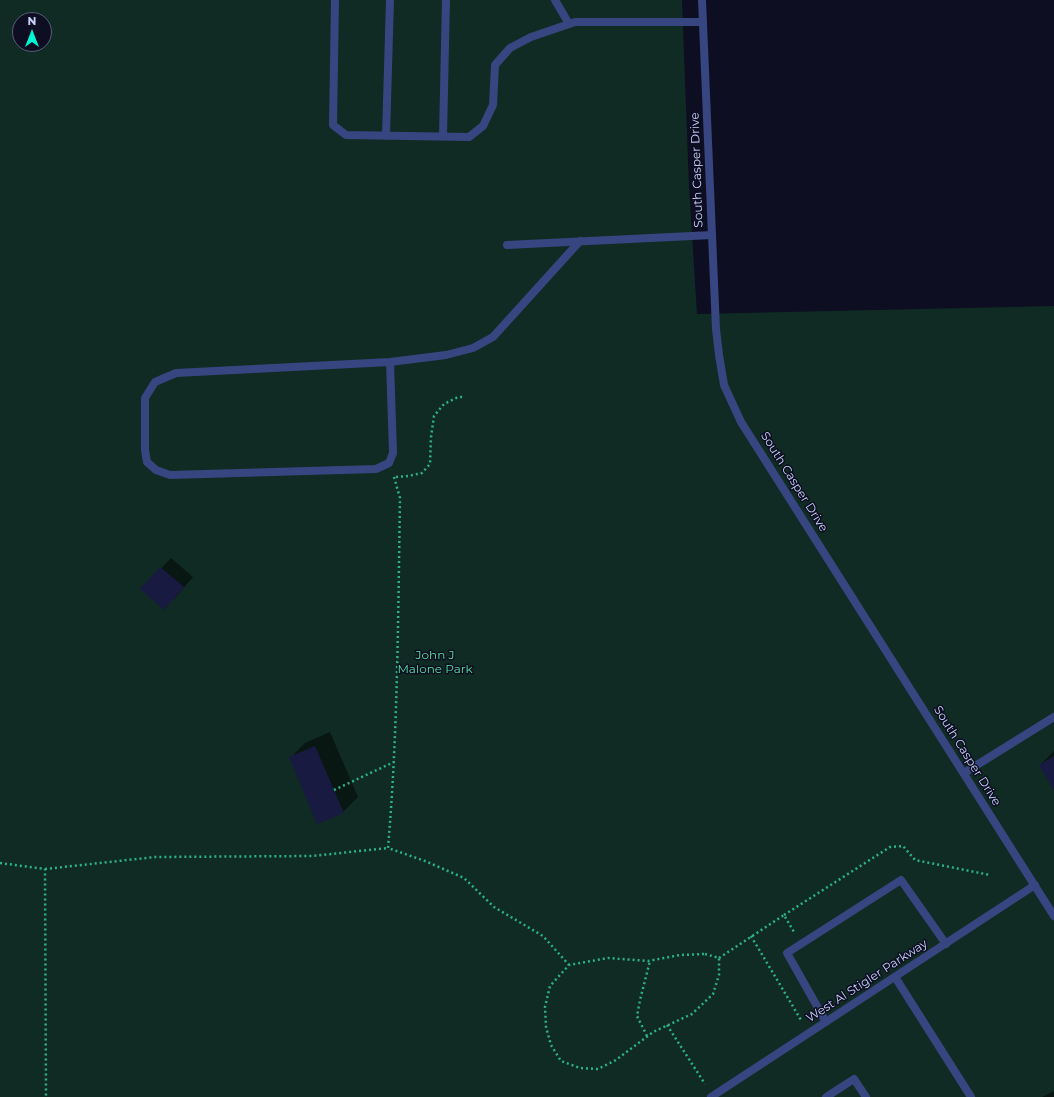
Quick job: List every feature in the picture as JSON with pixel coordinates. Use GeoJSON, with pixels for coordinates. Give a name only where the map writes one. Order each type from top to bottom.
{"type":"FeatureCollection","features":[{"type":"Feature","properties":{"kind":"street"},"geometry":{"type":"LineString","coordinates":[[335,0],[334,125],[346,135],[469,137],[483,126],[493,105],[495,65],[510,48],[531,37],[575,22],[703,22]]}},
{"type":"Feature","properties":{"kind":"street"},"geometry":{"type":"LineString","coordinates":[[386,136],[390,0]]}},
{"type":"Feature","properties":{"kind":"street"},"geometry":{"type":"LineString","coordinates":[[443,136],[446,0]]}},
{"type":"Feature","properties":{"kind":"street"},"geometry":{"type":"LineString","coordinates":[[555,0],[569,24]]}},
{"type":"Feature","properties":{"kind":"street","name":"South Casper Drive"},"geometry":{"type":"LineString","coordinates":[[702,0],[717,342],[724,385],[742,422],[1054,916]]}},
{"type":"Feature","properties":{"kind":"street"},"geometry":{"type":"LineString","coordinates":[[507,245],[712,235]]}},
{"type":"Feature","properties":{"kind":"street"},"geometry":{"type":"LineString","coordinates":[[390,362],[393,453],[390,463],[376,470],[170,475],[156,470],[147,462],[144,450],[144,398],[155,382],[176,373],[390,362],[446,355],[473,348],[493,337],[580,241]]}},
{"type":"Feature","properties":{"kind":"street"},"geometry":{"type":"LineString","coordinates":[[964,773],[1054,716]]}},
{"type":"Feature","properties":{"kind":"street"},"geometry":{"type":"LineString","coordinates":[[826,1022],[787,953],[901,880],[946,944]]}},
{"type":"Feature","properties":{"kind":"street","name":"West Al Stigler Parkway"},"geometry":{"type":"LineString","coordinates":[[712,1097],[1034,885]]}},
{"type":"Feature","properties":{"kind":"street"},"geometry":{"type":"LineString","coordinates":[[896,977],[970,1097]]}},
{"type":"Feature","properties":{"kind":"street"},"geometry":{"type":"LineString","coordinates":[[826,1097],[854,1079],[866,1097]]}},
{"type":"Feature","properties":{"kind":"path"},"geometry":{"type":"LineString","coordinates":[[388,848],[393,791],[398,653],[400,498],[394,477],[422,473],[430,464],[431,437],[434,416],[444,404],[458,397],[464,397]]}},
{"type":"Feature","properties":{"kind":"path"},"geometry":{"type":"LineString","coordinates":[[334,790],[394,762]]}},
{"type":"Feature","properties":{"kind":"path"},"geometry":{"type":"LineString","coordinates":[[0,863],[45,869],[155,858],[312,856],[388,848],[425,861],[464,878],[494,907],[543,936],[569,965]]}},
{"type":"Feature","properties":{"kind":"path"},"geometry":{"type":"LineString","coordinates":[[45,869],[46,1097]]}},
{"type":"Feature","properties":{"kind":"path"},"geometry":{"type":"LineString","coordinates":[[719,958],[719,975],[713,994],[692,1014],[653,1032],[616,1060],[598,1069],[580,1068],[561,1061],[550,1045],[546,1027],[545,1007],[550,986],[569,965],[608,958],[650,961],[680,955],[704,954],[719,958],[784,915],[801,944]]}},
{"type":"Feature","properties":{"kind":"path"},"geometry":{"type":"LineString","coordinates":[[751,936],[809,1033]]}},
{"type":"Feature","properties":{"kind":"path"},"geometry":{"type":"LineString","coordinates":[[647,1036],[637,1016],[650,961]]}},
{"type":"Feature","properties":{"kind":"path"},"geometry":{"type":"LineString","coordinates":[[667,1025],[712,1097]]}},
{"type":"Feature","properties":{"kind":"green space","name":"John J Malone Park"},"geometry":{"type":"Polygon","coordinates":[[[0,0],[682,0],[689,187],[697,314],[1054,306],[1054,1097],[0,1097],[0,0]]]}},
{"type":"Feature","properties":{"kind":"building"},"geometry":{"type":"Polygon","coordinates":[[[160,567],[184,587],[164,610],[140,589],[160,567]]]}},
{"type":"Feature","properties":{"kind":"building"},"geometry":{"type":"Polygon","coordinates":[[[315,746],[344,813],[317,824],[289,757],[315,746]]]}},
{"type":"Feature","properties":{"kind":"building"},"geometry":{"type":"Polygon","coordinates":[[[1054,756],[1054,790],[1039,765],[1054,756]]]}}]}
